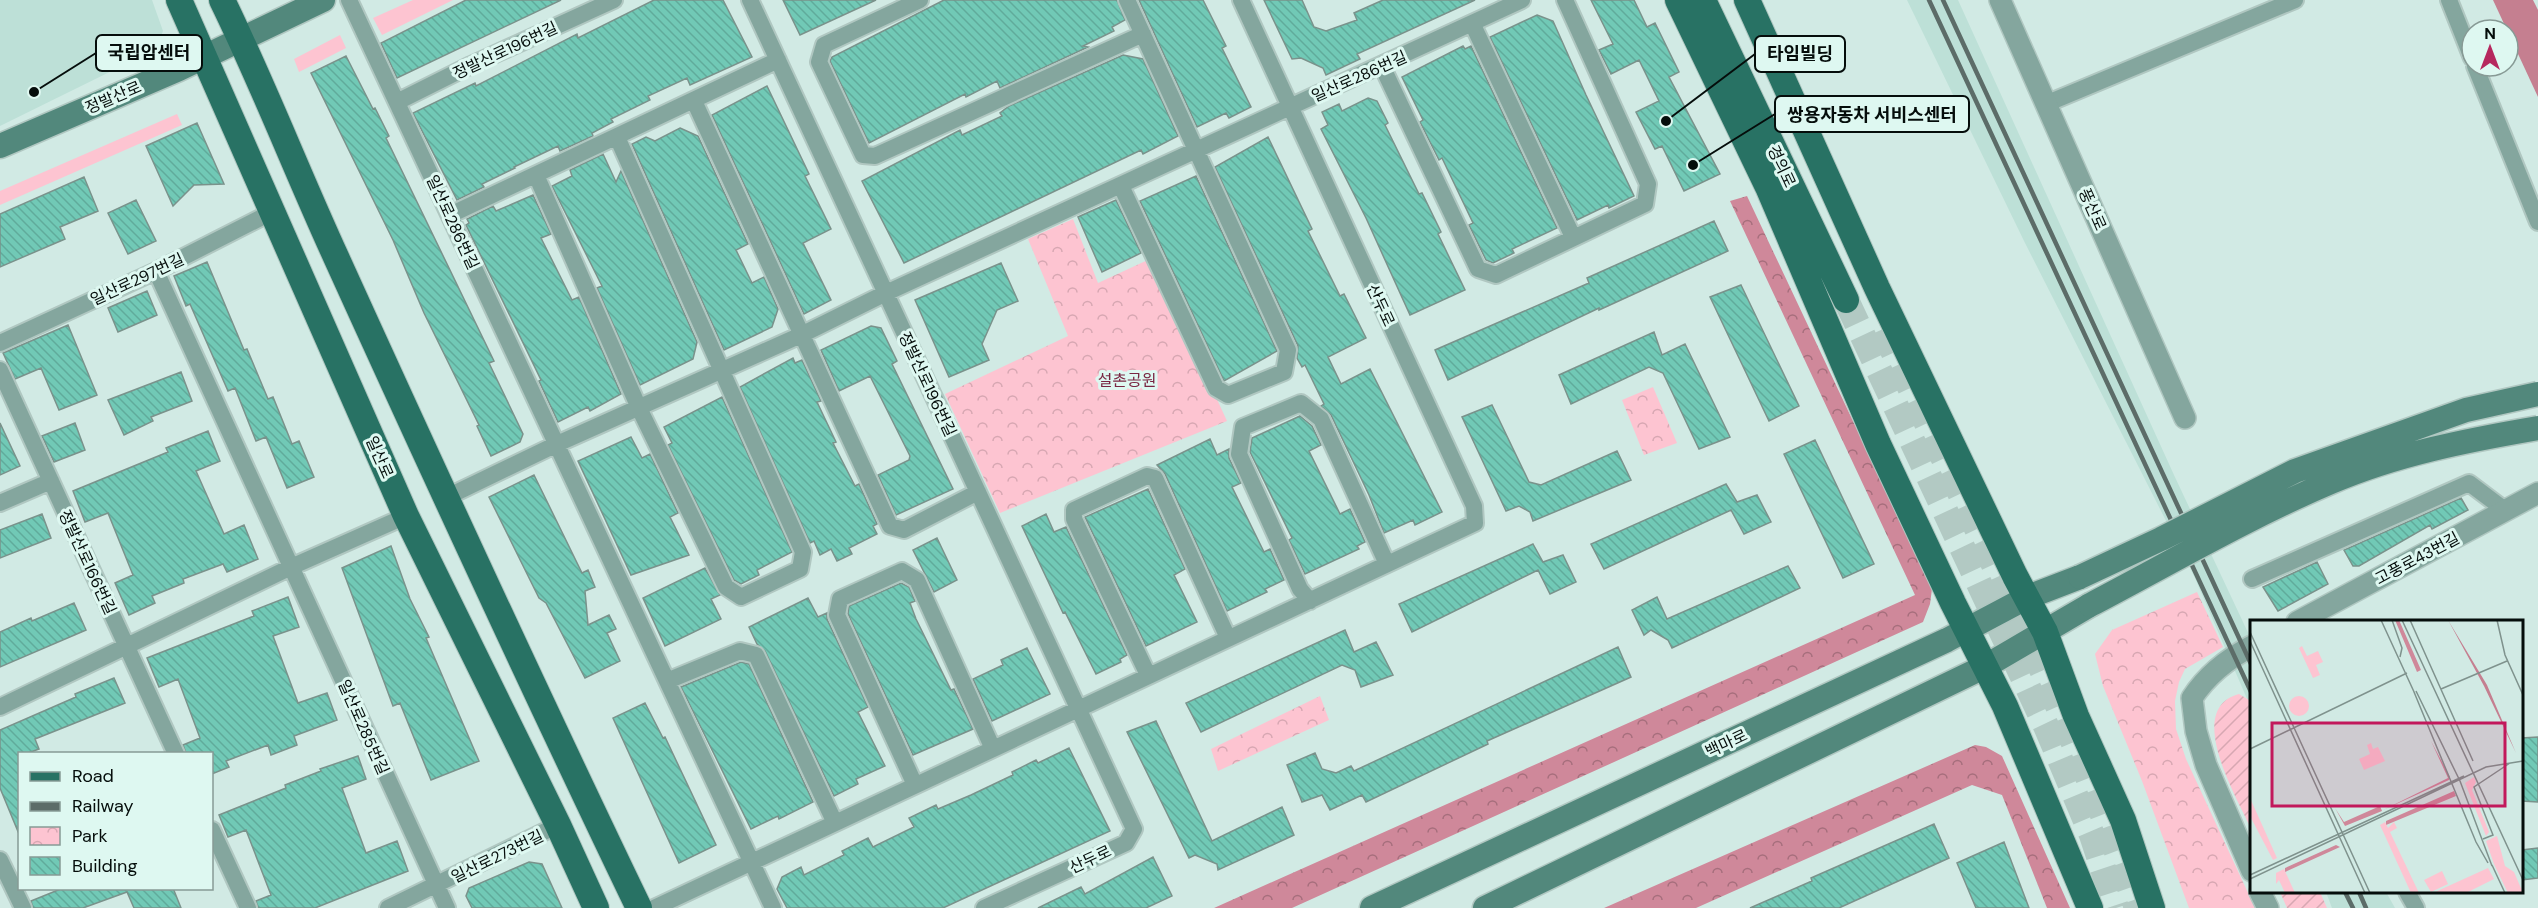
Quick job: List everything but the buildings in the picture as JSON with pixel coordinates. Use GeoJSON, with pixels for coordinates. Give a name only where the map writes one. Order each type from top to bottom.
{"type":"FeatureCollection","features":[{"type":"Feature","properties":{"kind":"main road","name":"일산로"},"geometry":{"type":"LineString","coordinates":[[179,0],[406,516],[558,825],[596,908]]}},
{"type":"Feature","properties":{"kind":"main road"},"geometry":{"type":"LineString","coordinates":[[222,0],[309,199],[445,498],[639,908]]}},
{"type":"Feature","properties":{"kind":"main road","name":"정발산로"},"geometry":{"type":"LineString","coordinates":[[0,146],[204,57],[323,0]]}},
{"type":"Feature","properties":{"kind":"main road"},"geometry":{"type":"LineString","coordinates":[[1678,0],[1768,187],[1878,444],[1953,603],[2005,706],[2090,908]]}},
{"type":"Feature","properties":{"kind":"main road","name":"경의로"},"geometry":{"type":"LineString","coordinates":[[1703,0],[1855,294],[1732,0]]}},
{"type":"Feature","properties":{"kind":"main road"},"geometry":{"type":"LineString","coordinates":[[1747,0],[1877,288],[2015,576],[2045,632],[2076,716],[2122,820],[2152,908]]}},
{"type":"Feature","properties":{"kind":"main road","name":"백마로"},"geometry":{"type":"LineString","coordinates":[[1372,908],[1967,628],[2028,597],[2080,577],[2161,539],[2295,471],[2466,410],[2538,394]]}},
{"type":"Feature","properties":{"kind":"main road"},"geometry":{"type":"LineString","coordinates":[[1485,908],[1986,666],[2090,605],[2294,499],[2376,465],[2461,442],[2538,428]]}},
{"type":"Feature","properties":{"kind":"street","name":"일산로286번길"},"geometry":{"type":"LineString","coordinates":[[349,0],[667,681]]}},
{"type":"Feature","properties":{"kind":"street","name":"정발산로196번길"},"geometry":{"type":"LineString","coordinates":[[397,102],[471,65],[614,0]]}},
{"type":"Feature","properties":{"kind":"street","name":"정발산로196번길"},"geometry":{"type":"LineString","coordinates":[[750,0],[1078,708]]}},
{"type":"Feature","properties":{"kind":"street"},"geometry":{"type":"LineString","coordinates":[[920,0],[824,45],[819,62],[863,154],[876,156],[1143,34]]}},
{"type":"Feature","properties":{"kind":"street"},"geometry":{"type":"LineString","coordinates":[[1121,186],[1216,388],[1228,395],[1284,372],[1288,350],[1127,0]]}},
{"type":"Feature","properties":{"kind":"street","name":"산두로"},"geometry":{"type":"LineString","coordinates":[[654,908],[1475,523],[1474,506],[1241,0]]}},
{"type":"Feature","properties":{"kind":"street","name":"일산로286번길"},"geometry":{"type":"LineString","coordinates":[[445,498],[557,444],[801,335],[886,293],[1522,0]]}},
{"type":"Feature","properties":{"kind":"street"},"geometry":{"type":"LineString","coordinates":[[1382,66],[1478,268],[1496,275],[1645,204],[1648,184],[1565,0]]}},
{"type":"Feature","properties":{"kind":"street","name":"풍산로"},"geometry":{"type":"LineString","coordinates":[[2000,0],[2185,417]]}},
{"type":"Feature","properties":{"kind":"street"},"geometry":{"type":"LineString","coordinates":[[2048,104],[2295,0]]}},
{"type":"Feature","properties":{"kind":"street"},"geometry":{"type":"LineString","coordinates":[[2449,0],[2460,28]]}},
{"type":"Feature","properties":{"kind":"street"},"geometry":{"type":"LineString","coordinates":[[1472,23],[1573,237]]}},
{"type":"Feature","properties":{"kind":"street"},"geometry":{"type":"LineString","coordinates":[[450,215],[778,60]]}},
{"type":"Feature","properties":{"kind":"street"},"geometry":{"type":"LineString","coordinates":[[2480,78],[2538,222]]}},
{"type":"Feature","properties":{"kind":"street"},"geometry":{"type":"LineString","coordinates":[[694,101],[890,526],[904,530],[978,492]]}},
{"type":"Feature","properties":{"kind":"street"},"geometry":{"type":"LineString","coordinates":[[537,175],[639,408],[726,586],[741,597],[800,569],[803,552],[617,137]]}},
{"type":"Feature","properties":{"kind":"street","name":"일산로297번길"},"geometry":{"type":"LineString","coordinates":[[0,343],[156,271],[272,212]]}},
{"type":"Feature","properties":{"kind":"street","name":"일산로285번길"},"geometry":{"type":"LineString","coordinates":[[156,271],[436,886]]}},
{"type":"Feature","properties":{"kind":"street","name":"정발산로166번길"},"geometry":{"type":"LineString","coordinates":[[0,370],[176,752]]}},
{"type":"Feature","properties":{"kind":"street"},"geometry":{"type":"LineString","coordinates":[[1310,601],[1300,589],[1239,454],[1243,427],[1302,403],[1321,419],[1387,564]]}},
{"type":"Feature","properties":{"kind":"street"},"geometry":{"type":"LineString","coordinates":[[1148,675],[1074,519],[1074,510],[1148,477],[1155,478],[1228,638]]}},
{"type":"Feature","properties":{"kind":"street"},"geometry":{"type":"LineString","coordinates":[[0,503],[51,482]]}},
{"type":"Feature","properties":{"kind":"street"},"geometry":{"type":"LineString","coordinates":[[2252,579],[2469,483],[2506,511]]}},
{"type":"Feature","properties":{"kind":"street","name":"고풍로43번길"},"geometry":{"type":"LineString","coordinates":[[2299,620],[2538,493]]}},
{"type":"Feature","properties":{"kind":"street"},"geometry":{"type":"LineString","coordinates":[[0,707],[291,567],[406,516]]}},
{"type":"Feature","properties":{"kind":"street"},"geometry":{"type":"LineString","coordinates":[[915,785],[837,615],[840,599],[902,571],[917,580],[993,749]]}},
{"type":"Feature","properties":{"kind":"street"},"geometry":{"type":"LineString","coordinates":[[2250,647],[2233,655],[2202,682],[2192,698],[2196,731],[2206,765],[2250,866]]}},
{"type":"Feature","properties":{"kind":"street"},"geometry":{"type":"LineString","coordinates":[[773,908],[667,681],[740,651],[756,655],[835,823]]}},
{"type":"Feature","properties":{"kind":"street","name":"산두로"},"geometry":{"type":"LineString","coordinates":[[984,908],[1126,843],[1134,829],[1078,708]]}},
{"type":"Feature","properties":{"kind":"street","name":"일산로273번길"},"geometry":{"type":"LineString","coordinates":[[388,908],[558,825]]}},
{"type":"Feature","properties":{"kind":"street"},"geometry":{"type":"LineString","coordinates":[[213,832],[248,908]]}},
{"type":"Feature","properties":{"kind":"street"},"geometry":{"type":"LineString","coordinates":[[0,860],[23,908]]}},
{"type":"Feature","properties":{"kind":"street","name":"일산로273번길"},"geometry":{"type":"LineString","coordinates":[[436,886],[447,908]]}},
{"type":"Feature","properties":{"kind":"street"},"geometry":{"type":"LineString","coordinates":[[2261,893],[2268,908]]}},
{"type":"Feature","properties":{"kind":"street"},"geometry":{"type":"LineString","coordinates":[[2409,893],[2416,908]]}},
{"type":"Feature","properties":{"kind":"shaded area"},"geometry":{"type":"Polygon","coordinates":[[[0,0],[152,0],[163,31],[157,46],[138,58],[0,126],[0,0]]]}},
{"type":"Feature","properties":{"kind":"shaded area"},"geometry":{"type":"Polygon","coordinates":[[[1907,0],[1958,0],[2250,637],[2250,706],[2194,576],[2025,243],[1907,0]]]}},
{"type":"Feature","properties":{"kind":"shaded area"},"geometry":{"type":"Polygon","coordinates":[[[2493,0],[2533,0],[2538,10],[2538,97],[2520,58],[2520,18],[2501,18],[2493,0]]]}},
{"type":"Feature","properties":{"kind":"shaded area"},"geometry":{"type":"Polygon","coordinates":[[[2326,893],[2387,893],[2395,908],[2332,908],[2326,893]]]}},
{"type":"Feature","properties":{"kind":"green space"},"geometry":{"type":"Polygon","coordinates":[[[413,0],[453,0],[382,35],[373,18],[413,0]]]}},
{"type":"Feature","properties":{"kind":"green space"},"geometry":{"type":"Polygon","coordinates":[[[340,35],[346,48],[299,72],[294,59],[340,35]]]}},
{"type":"Feature","properties":{"kind":"green space"},"geometry":{"type":"Polygon","coordinates":[[[177,114],[182,125],[0,205],[0,191],[177,114]]]}},
{"type":"Feature","properties":{"kind":"green space"},"geometry":{"type":"Polygon","coordinates":[[[1747,196],[1932,589],[1930,604],[1923,622],[1292,908],[1214,908],[1915,595],[1730,201],[1747,196]]]}},
{"type":"Feature","properties":{"kind":"green space","name":"설촌공원"},"geometry":{"type":"Polygon","coordinates":[[[1073,219],[1098,283],[1152,258],[1227,421],[1000,513],[945,394],[1068,336],[1028,239],[1073,219]]]}},
{"type":"Feature","properties":{"kind":"green space"},"geometry":{"type":"Polygon","coordinates":[[[1653,387],[1677,443],[1644,455],[1622,400],[1653,387]]]}},
{"type":"Feature","properties":{"kind":"green space"},"geometry":{"type":"Polygon","coordinates":[[[2197,592],[2223,647],[2185,669],[2179,682],[2175,701],[2176,729],[2186,759],[2255,908],[2189,908],[2142,781],[2103,686],[2095,654],[2112,630],[2197,592]]]}},
{"type":"Feature","properties":{"kind":"green space"},"geometry":{"type":"Polygon","coordinates":[[[2239,694],[2250,703],[2250,827],[2219,756],[2215,735],[2215,717],[2223,703],[2239,694]]]}},
{"type":"Feature","properties":{"kind":"green space"},"geometry":{"type":"Polygon","coordinates":[[[1320,696],[1329,720],[1218,771],[1211,749],[1320,696]]]}},
{"type":"Feature","properties":{"kind":"green space"},"geometry":{"type":"Polygon","coordinates":[[[1975,745],[1986,747],[2002,756],[2070,908],[2047,908],[2002,795],[1972,785],[1696,908],[1604,908],[1975,745]]]}},
{"type":"Feature","properties":{"kind":"green space"},"geometry":{"type":"Polygon","coordinates":[[[2280,893],[2320,893],[2327,908],[2287,908],[2280,893]]]}},
{"type":"Feature","properties":{"kind":"tunnel"},"geometry":{"type":"LineString","coordinates":[[1846,300],[2046,726],[2092,835],[2116,908]]}},
{"type":"Feature","properties":{"kind":"tunnel"},"geometry":{"type":"LineString","coordinates":[[1883,329],[2050,687],[2081,760],[2137,908]]}},
{"type":"Feature","properties":{"kind":"railway"},"geometry":{"type":"LineString","coordinates":[[1929,0],[2250,690]]}},
{"type":"Feature","properties":{"kind":"railway"},"geometry":{"type":"LineString","coordinates":[[1943,0],[2250,662]]}},
{"type":"Feature","properties":{"kind":"railway"},"geometry":{"type":"LineString","coordinates":[[2346,893],[2353,908]]}},
{"type":"Feature","properties":{"kind":"railway"},"geometry":{"type":"LineString","coordinates":[[2359,893],[2366,908]]}},
{"type":"Feature","properties":{"kind":"place","name":"국립암센터"},"geometry":{"type":"Point","coordinates":[34,92]}},
{"type":"Feature","properties":{"kind":"place","name":"타임빌딩"},"geometry":{"type":"Point","coordinates":[1666,121]}},
{"type":"Feature","properties":{"kind":"place","name":"쌍용자동차 서비스센터"},"geometry":{"type":"Point","coordinates":[1693,165]}}]}
